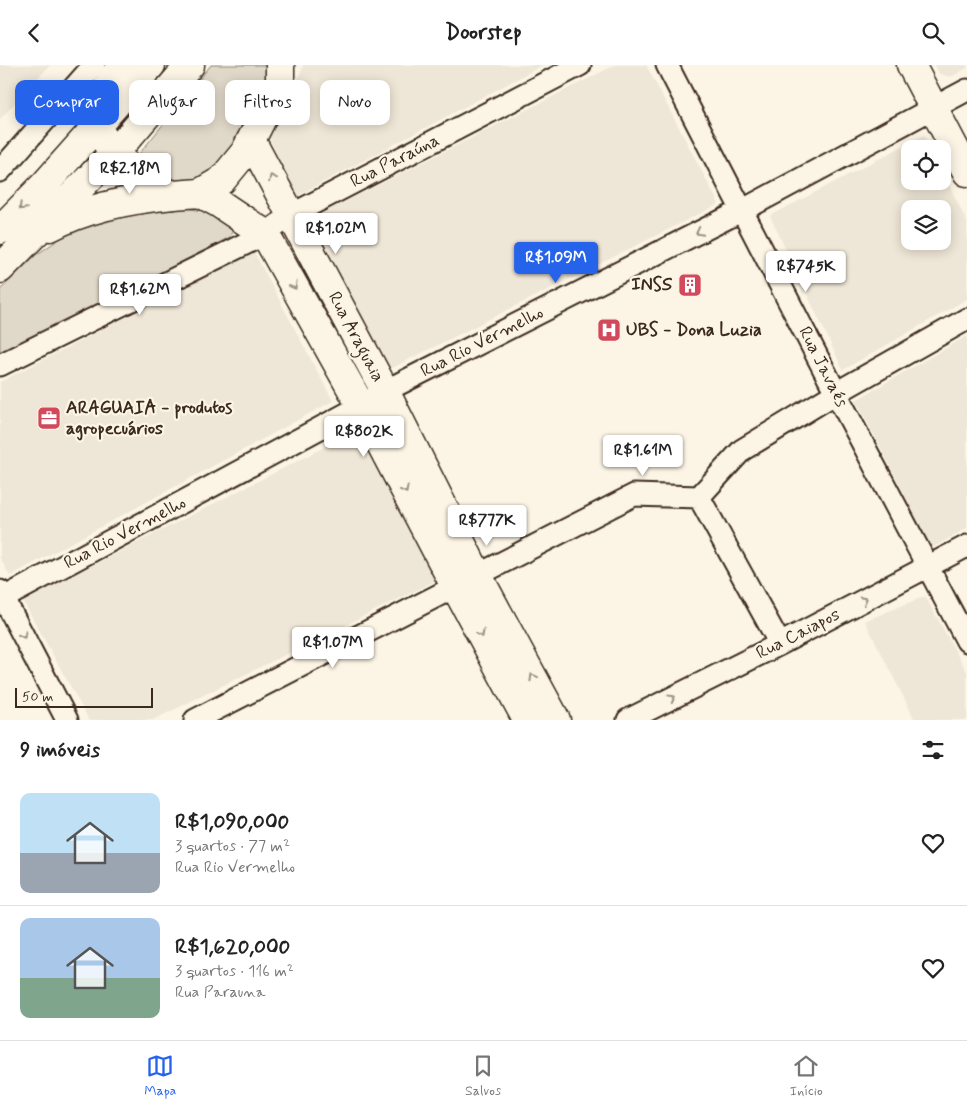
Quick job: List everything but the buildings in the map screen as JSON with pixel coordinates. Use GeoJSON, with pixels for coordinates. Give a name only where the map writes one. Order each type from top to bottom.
{"type":"FeatureCollection","features":[{"type":"Feature","properties":{"kind":"main road"},"geometry":{"type":"LineString","coordinates":[[112,80],[122,65]]}},
{"type":"Feature","properties":{"kind":"main road"},"geometry":{"type":"LineString","coordinates":[[0,229],[45,184],[151,65]]}},
{"type":"Feature","properties":{"kind":"main road"},"geometry":{"type":"LineString","coordinates":[[0,269],[114,153],[190,65]]}},
{"type":"Feature","properties":{"kind":"main road"},"geometry":{"type":"LineString","coordinates":[[35,235],[89,210],[143,198],[200,193],[222,180],[244,152],[280,83],[280,65]]}},
{"type":"Feature","properties":{"kind":"main road"},"geometry":{"type":"LineString","coordinates":[[911,65],[967,172]]}},
{"type":"Feature","properties":{"kind":"main road"},"geometry":{"type":"LineString","coordinates":[[45,184],[82,125]]}},
{"type":"Feature","properties":{"kind":"main road"},"geometry":{"type":"LineString","coordinates":[[96,127],[114,153],[152,186],[173,195]]}},
{"type":"Feature","properties":{"kind":"main road","name":"Rua Araguaia"},"geometry":{"type":"LineString","coordinates":[[251,140],[386,391],[527,720]]}},
{"type":"Feature","properties":{"kind":"main road","name":"Rua Araguaia"},"geometry":{"type":"LineString","coordinates":[[200,193],[265,234],[361,406],[466,580],[556,720]]}},
{"type":"Feature","properties":{"kind":"street"},"geometry":{"type":"LineString","coordinates":[[0,171],[94,65]]}},
{"type":"Feature","properties":{"kind":"street","name":"Rua Paraúna"},"geometry":{"type":"LineString","coordinates":[[0,365],[265,234],[291,215],[580,65]]}},
{"type":"Feature","properties":{"kind":"street","name":"Rua Javaés"},"geometry":{"type":"LineString","coordinates":[[667,65],[836,393],[967,641]]}},
{"type":"Feature","properties":{"kind":"street","name":"Rua Rio Vermelho"},"geometry":{"type":"LineString","coordinates":[[1,596],[386,391],[743,210],[967,90]]}},
{"type":"Feature","properties":{"kind":"street"},"geometry":{"type":"LineString","coordinates":[[195,720],[634,495],[699,497],[742,450],[836,393],[967,319]]}},
{"type":"Feature","properties":{"kind":"street"},"geometry":{"type":"LineString","coordinates":[[699,497],[780,645]]}},
{"type":"Feature","properties":{"kind":"street","name":"Rua Caiapos"},"geometry":{"type":"LineString","coordinates":[[628,720],[780,645],[967,546]]}},
{"type":"Feature","properties":{"kind":"street"},"geometry":{"type":"LineString","coordinates":[[1,596],[67,720]]}},
{"type":"Feature","properties":{"kind":"shaded area"},"geometry":{"type":"Polygon","coordinates":[[[0,65],[50,65],[36,80],[15,80],[15,103],[0,119],[0,65]]]}},
{"type":"Feature","properties":{"kind":"shaded area"},"geometry":{"type":"Polygon","coordinates":[[[211,65],[271,65],[273,72],[269,80],[225,80],[225,125],[248,125],[242,139],[202,182],[172,185],[136,158],[163,125],[215,125],[215,80],[199,80],[211,65]]]}},
{"type":"Feature","properties":{"kind":"shaded area"},"geometry":{"type":"Polygon","coordinates":[[[303,65],[543,65],[297,196],[269,138],[275,125],[310,125],[310,80],[297,80],[303,65]]]}},
{"type":"Feature","properties":{"kind":"shaded area"},"geometry":{"type":"Polygon","coordinates":[[[615,65],[646,65],[719,204],[390,369],[309,220],[615,65]]]}},
{"type":"Feature","properties":{"kind":"shaded area"},"geometry":{"type":"Polygon","coordinates":[[[935,65],[967,65],[967,68],[951,77],[939,74],[935,65]]]}},
{"type":"Feature","properties":{"kind":"shaded area"},"geometry":{"type":"Polygon","coordinates":[[[924,135],[926,140],[914,140],[924,135]]]}},
{"type":"Feature","properties":{"kind":"shaded area"},"geometry":{"type":"Polygon","coordinates":[[[901,147],[901,190],[951,189],[967,222],[967,299],[843,370],[770,216],[901,147]]]}},
{"type":"Feature","properties":{"kind":"shaded area"},"geometry":{"type":"Polygon","coordinates":[[[186,208],[213,213],[233,228],[230,237],[0,355],[0,290],[36,255],[74,229],[115,213],[186,208]]]}},
{"type":"Feature","properties":{"kind":"shaded area"},"geometry":{"type":"Polygon","coordinates":[[[254,252],[333,401],[10,576],[0,558],[0,382],[254,252]]]}},
{"type":"Feature","properties":{"kind":"shaded area"},"geometry":{"type":"Polygon","coordinates":[[[967,336],[967,528],[932,548],[856,400],[967,336]]]}},
{"type":"Feature","properties":{"kind":"shaded area"},"geometry":{"type":"Polygon","coordinates":[[[356,431],[437,580],[153,720],[89,720],[23,601],[356,431]]]}},
{"type":"Feature","properties":{"kind":"shaded area"},"geometry":{"type":"Polygon","coordinates":[[[925,596],[967,672],[967,720],[915,720],[865,621],[925,596]]]}},
{"type":"Feature","properties":{"kind":"place","name":"INSS"},"geometry":{"type":"Point","coordinates":[690,285]}},
{"type":"Feature","properties":{"kind":"place","name":"UBS - Dona Luzia"},"geometry":{"type":"Point","coordinates":[609,330]}},
{"type":"Feature","properties":{"kind":"place","name":"ARAGUAIA - produtos agropecuários"},"geometry":{"type":"Point","coordinates":[49,418]}}]}
